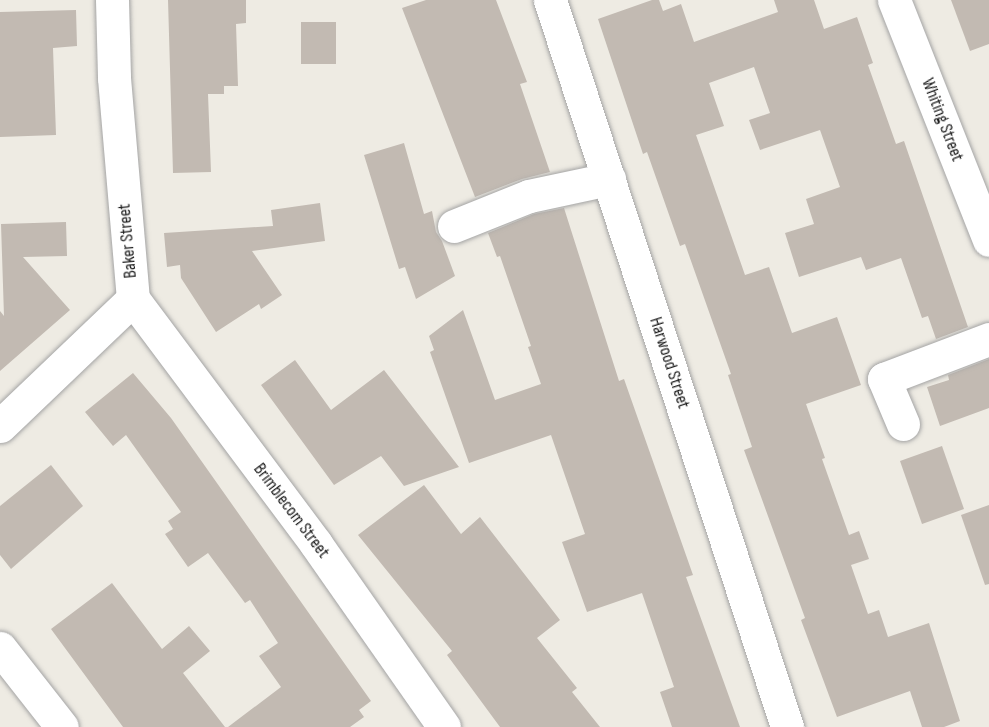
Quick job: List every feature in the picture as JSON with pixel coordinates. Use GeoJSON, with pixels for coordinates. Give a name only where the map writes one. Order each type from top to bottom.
{"type":"FeatureCollection","features":[{"type":"Feature","properties":{"kind":"street","name":"Baker Street"},"geometry":{"type":"LineString","coordinates":[[0,426],[133,299],[114,78],[112,0]]}},
{"type":"Feature","properties":{"kind":"street","name":"Harwood Street"},"geometry":{"type":"LineString","coordinates":[[550,0],[787,727]]}},
{"type":"Feature","properties":{"kind":"street","name":"Whiting Street"},"geometry":{"type":"LineString","coordinates":[[894,0],[989,240]]}},
{"type":"Feature","properties":{"kind":"street"},"geometry":{"type":"LineString","coordinates":[[454,226],[529,196],[609,179]]}},
{"type":"Feature","properties":{"kind":"street","name":"Brimblecom Street"},"geometry":{"type":"LineString","coordinates":[[133,299],[316,544],[444,727]]}},
{"type":"Feature","properties":{"kind":"street"},"geometry":{"type":"LineString","coordinates":[[903,424],[884,379],[989,339]]}},
{"type":"Feature","properties":{"kind":"street"},"geometry":{"type":"LineString","coordinates":[[0,648],[62,727]]}},
{"type":"Feature","properties":{"kind":"building"},"geometry":{"type":"Polygon","coordinates":[[[168,0],[246,0],[246,23],[236,24],[238,86],[224,86],[224,94],[208,94],[211,172],[173,173],[168,0]]]}},
{"type":"Feature","properties":{"kind":"building"},"geometry":{"type":"Polygon","coordinates":[[[426,0],[496,0],[527,82],[520,84],[550,172],[522,179],[475,197],[402,8],[426,0]]]}},
{"type":"Feature","properties":{"kind":"building"},"geometry":{"type":"Polygon","coordinates":[[[652,0],[659,0],[663,11],[681,4],[694,42],[778,12],[774,0],[814,0],[824,29],[857,17],[873,63],[868,65],[896,144],[904,141],[968,327],[936,339],[928,316],[922,318],[901,258],[866,270],[861,257],[799,277],[785,233],[814,224],[806,199],[840,187],[820,130],[760,150],[749,120],[770,113],[754,67],[709,83],[724,126],[696,135],[745,275],[769,267],[792,333],[837,317],[861,385],[806,404],[825,458],[822,459],[849,535],[859,531],[869,559],[851,565],[868,614],[879,610],[888,637],[929,623],[960,721],[944,727],[922,727],[910,691],[837,717],[801,620],[805,618],[744,450],[752,447],[728,375],[731,374],[685,244],[680,246],[647,152],[643,154],[598,19],[652,0]]]}},
{"type":"Feature","properties":{"kind":"building"},"geometry":{"type":"Polygon","coordinates":[[[951,0],[989,0],[989,44],[970,51],[951,0]]]}},
{"type":"Feature","properties":{"kind":"building"},"geometry":{"type":"Polygon","coordinates":[[[76,10],[77,46],[53,48],[56,135],[0,137],[0,12],[76,10]]]}},
{"type":"Feature","properties":{"kind":"building"},"geometry":{"type":"Polygon","coordinates":[[[301,22],[336,22],[336,64],[301,64],[301,22]]]}},
{"type":"Feature","properties":{"kind":"building"},"geometry":{"type":"Polygon","coordinates":[[[404,143],[424,214],[432,211],[436,232],[442,241],[455,276],[416,299],[405,267],[399,269],[364,155],[404,143]]]}},
{"type":"Feature","properties":{"kind":"building"},"geometry":{"type":"Polygon","coordinates":[[[320,203],[325,241],[252,251],[282,295],[261,309],[259,304],[216,332],[181,278],[180,265],[167,267],[164,233],[273,226],[271,210],[320,203]]]}},
{"type":"Feature","properties":{"kind":"building"},"geometry":{"type":"Polygon","coordinates":[[[564,208],[619,381],[624,379],[693,575],[686,577],[740,727],[672,727],[660,692],[674,687],[642,593],[587,612],[562,542],[585,534],[551,435],[469,463],[430,352],[434,350],[429,336],[463,310],[495,400],[541,384],[528,347],[531,346],[500,256],[497,257],[488,233],[534,214],[564,208]]]}},
{"type":"Feature","properties":{"kind":"building"},"geometry":{"type":"Polygon","coordinates":[[[66,222],[67,256],[23,257],[70,310],[0,371],[0,311],[4,316],[1,224],[66,222]]]}},
{"type":"Feature","properties":{"kind":"building"},"geometry":{"type":"Polygon","coordinates":[[[989,359],[989,408],[940,426],[927,387],[949,380],[948,375],[989,359]]]}},
{"type":"Feature","properties":{"kind":"building"},"geometry":{"type":"Polygon","coordinates":[[[295,360],[331,410],[384,370],[459,467],[404,486],[381,456],[334,485],[261,385],[295,360]]]}},
{"type":"Feature","properties":{"kind":"building"},"geometry":{"type":"Polygon","coordinates":[[[133,373],[171,418],[371,701],[359,710],[364,717],[350,727],[228,727],[281,687],[259,656],[278,643],[250,600],[245,603],[208,553],[188,567],[165,534],[173,529],[168,521],[181,512],[126,435],[113,446],[85,412],[133,373]]]}},
{"type":"Feature","properties":{"kind":"building"},"geometry":{"type":"Polygon","coordinates":[[[942,446],[964,509],[922,524],[900,461],[942,446]]]}},
{"type":"Feature","properties":{"kind":"building"},"geometry":{"type":"Polygon","coordinates":[[[51,465],[83,506],[11,569],[0,555],[0,506],[51,465]]]}},
{"type":"Feature","properties":{"kind":"building"},"geometry":{"type":"Polygon","coordinates":[[[424,485],[461,534],[480,517],[560,620],[537,638],[577,688],[572,692],[600,727],[500,727],[447,655],[452,651],[358,535],[424,485]]]}},
{"type":"Feature","properties":{"kind":"building"},"geometry":{"type":"Polygon","coordinates":[[[989,505],[989,584],[985,585],[961,515],[989,505]]]}},
{"type":"Feature","properties":{"kind":"building"},"geometry":{"type":"Polygon","coordinates":[[[112,583],[162,649],[189,626],[210,651],[183,673],[225,727],[123,727],[51,629],[112,583]]]}}]}
